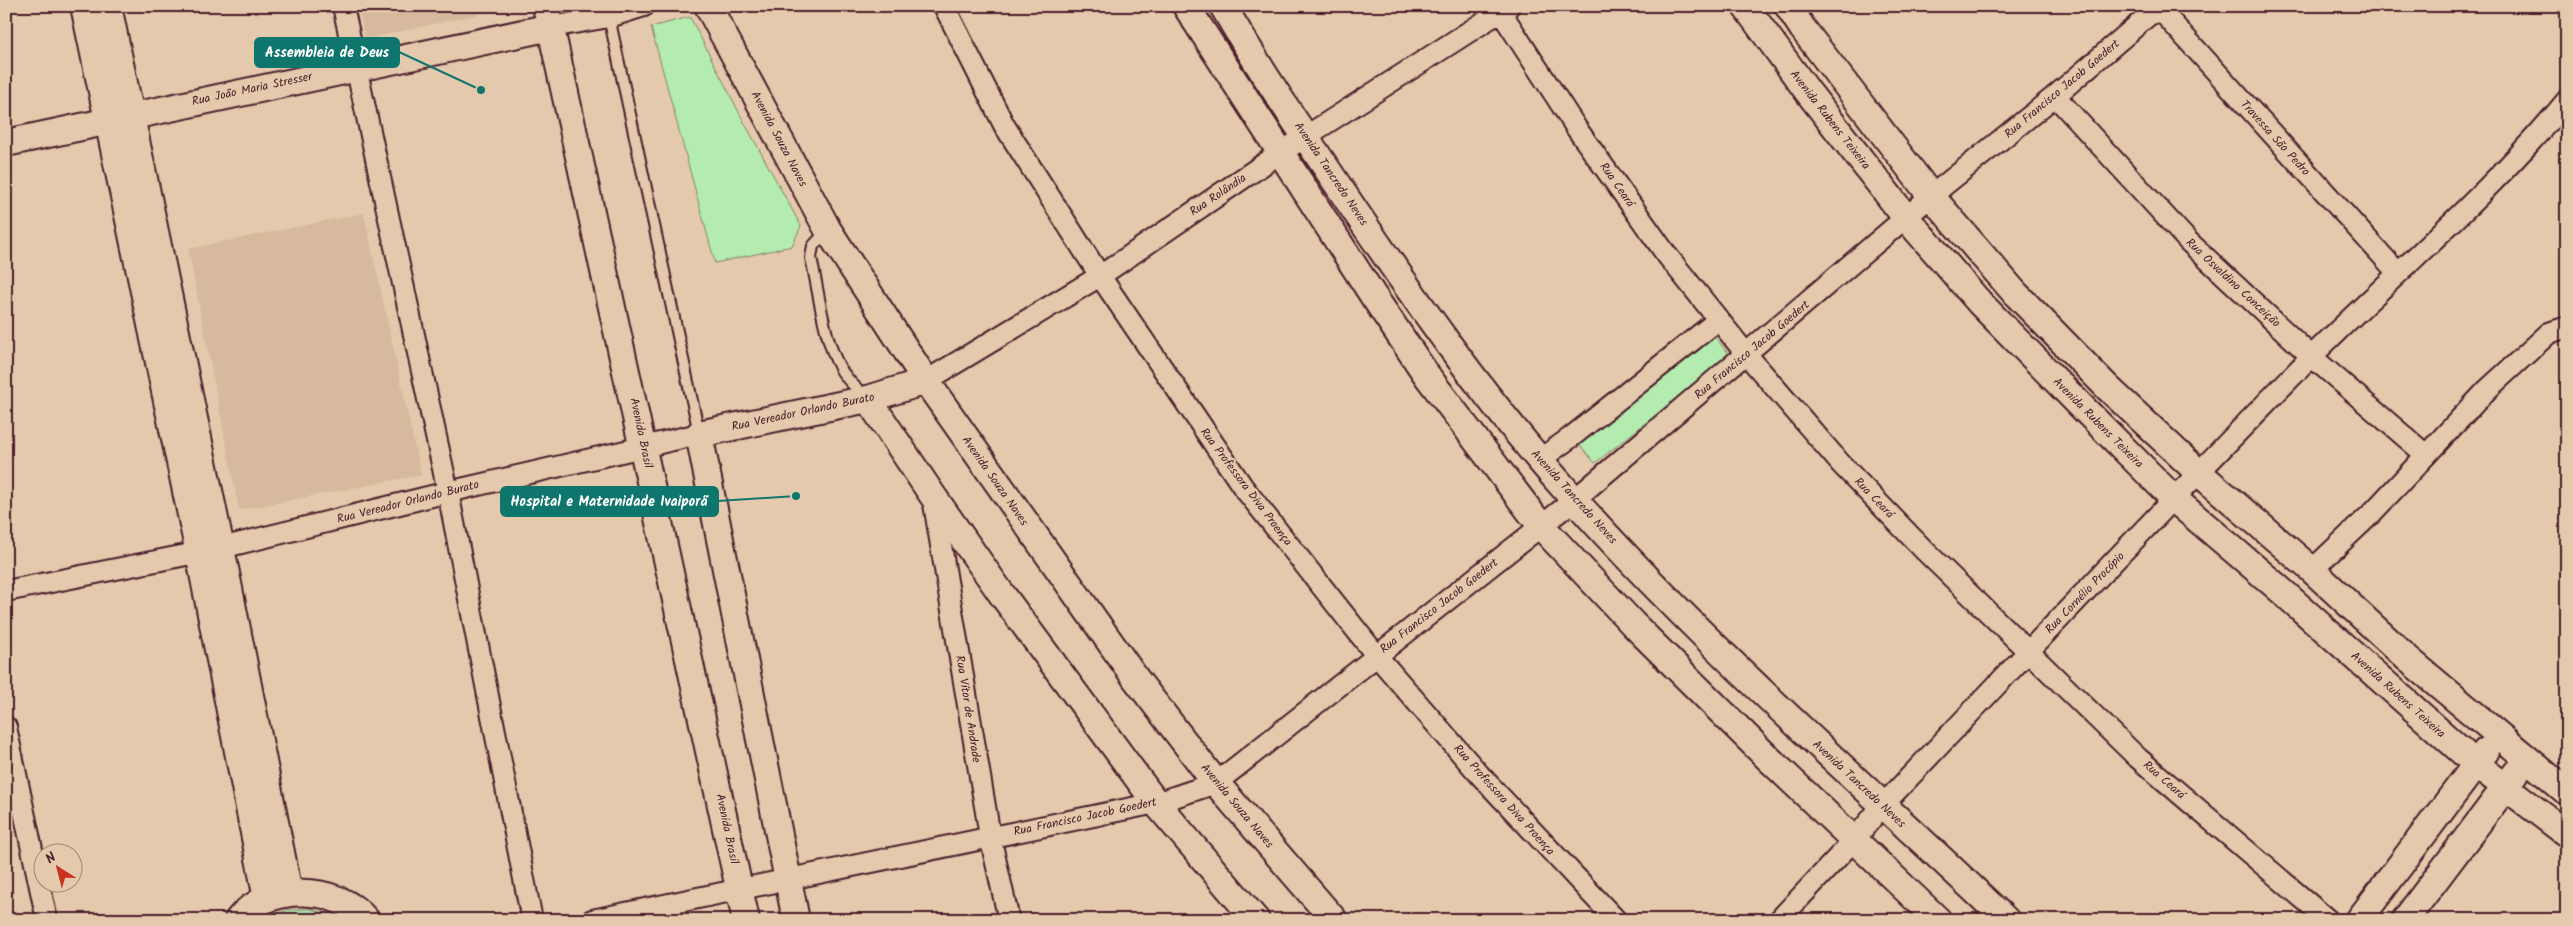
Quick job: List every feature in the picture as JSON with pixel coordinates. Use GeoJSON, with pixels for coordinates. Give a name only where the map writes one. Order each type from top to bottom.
{"type":"FeatureCollection","features":[{"type":"Feature","properties":{"kind":"street"},"geometry":{"type":"LineString","coordinates":[[84,6],[118,118],[210,550],[278,896]]}},
{"type":"Feature","properties":{"kind":"street"},"geometry":{"type":"LineString","coordinates":[[108,6],[118,118]]}},
{"type":"Feature","properties":{"kind":"street"},"geometry":{"type":"LineString","coordinates":[[343,6],[448,492],[532,920]]}},
{"type":"Feature","properties":{"kind":"street","name":"Rua João Maria Stresser"},"geometry":{"type":"LineString","coordinates":[[6,142],[357,68],[548,17],[609,16],[644,6]]}},
{"type":"Feature","properties":{"kind":"street","name":"Avenida Souza Naves"},"geometry":{"type":"LineString","coordinates":[[708,6],[828,230],[926,381],[1136,679],[1216,783],[1334,920]]}},
{"type":"Feature","properties":{"kind":"street","name":"Rua Professora Diva Proença"},"geometry":{"type":"LineString","coordinates":[[944,6],[1004,125],[1100,276],[1243,487],[1376,655],[1479,774],[1616,920]]}},
{"type":"Feature","properties":{"kind":"street"},"geometry":{"type":"LineString","coordinates":[[1186,6],[1428,378],[1541,526],[1633,624],[1854,841],[1938,920]]}},
{"type":"Feature","properties":{"kind":"street","name":"Avenida Tancredo Neves"},"geometry":{"type":"LineString","coordinates":[[1223,6],[1306,137],[1375,240],[1456,354],[1538,460],[1574,500],[1778,709],[2006,920]]}},
{"type":"Feature","properties":{"kind":"street","name":"Avenida Rubens Teixeira"},"geometry":{"type":"LineString","coordinates":[[1745,6],[1808,92],[1907,219],[1980,303],[2174,499],[2276,586],[2477,765],[2567,834]]}},
{"type":"Feature","properties":{"kind":"street"},"geometry":{"type":"LineString","coordinates":[[1788,6],[1803,29],[1931,196],[2015,293],[2108,388],[2198,472],[2312,570],[2408,659],[2567,792]]}},
{"type":"Feature","properties":{"kind":"street","name":"Rua Rolândia"},"geometry":{"type":"LineString","coordinates":[[926,381],[1100,276],[1280,153],[1502,8]]}},
{"type":"Feature","properties":{"kind":"street","name":"Rua Ceará"},"geometry":{"type":"LineString","coordinates":[[1502,8],[1577,129],[1666,254],[1747,355],[1841,464],[1924,550],[2138,758],[2328,920]]}},
{"type":"Feature","properties":{"kind":"street","name":"Travessa São Pedro"},"geometry":{"type":"LineString","coordinates":[[2149,16],[2156,12],[2164,16],[2398,272]]}},
{"type":"Feature","properties":{"kind":"street","name":"Rua Francisco Jacob Goedert"},"geometry":{"type":"LineString","coordinates":[[592,920],[1156,803],[1216,783],[1574,500],[1907,219],[1931,196],[2055,96],[2149,16]]}},
{"type":"Feature","properties":{"kind":"street","name":"Avenida Brasil"},"geometry":{"type":"LineString","coordinates":[[548,17],[746,920]]}},
{"type":"Feature","properties":{"kind":"street","name":"Rua Osvaldino Conceição"},"geometry":{"type":"LineString","coordinates":[[2055,96],[2188,241],[2312,357],[2426,456]]}},
{"type":"Feature","properties":{"kind":"street","name":"Rua Cornélio Procópio"},"geometry":{"type":"LineString","coordinates":[[1779,920],[1854,841],[1882,806],[2198,472],[2398,272],[2498,177],[2539,134],[2567,100]]}},
{"type":"Feature","properties":{"kind":"street"},"geometry":{"type":"LineString","coordinates":[[1538,460],[1570,438],[1718,320]]}},
{"type":"Feature","properties":{"kind":"street"},"geometry":{"type":"LineString","coordinates":[[2312,570],[2371,514],[2487,390],[2549,333],[2567,327]]}},
{"type":"Feature","properties":{"kind":"street","name":"Rua Vereador Orlando Burato"},"geometry":{"type":"LineString","coordinates":[[6,591],[210,550],[448,492],[700,434],[868,399],[926,381]]}},
{"type":"Feature","properties":{"kind":"street"},"geometry":{"type":"LineString","coordinates":[[868,399],[933,496],[1156,803],[1249,916]]}},
{"type":"Feature","properties":{"kind":"street"},"geometry":{"type":"LineString","coordinates":[[700,434],[796,920]]}},
{"type":"Feature","properties":{"kind":"street","name":"Rua Vítor de Andrade"},"geometry":{"type":"LineString","coordinates":[[933,496],[990,836],[1009,920]]}},
{"type":"Feature","properties":{"kind":"street"},"geometry":{"type":"LineString","coordinates":[[6,727],[47,920]]}},
{"type":"Feature","properties":{"kind":"street"},"geometry":{"type":"LineString","coordinates":[[2359,920],[2477,765],[2497,734]]}},
{"type":"Feature","properties":{"kind":"street"},"geometry":{"type":"LineString","coordinates":[[2405,920],[2528,759]]}},
{"type":"Feature","properties":{"kind":"street"},"geometry":{"type":"LineString","coordinates":[[238,920],[242,915],[278,896],[316,893],[342,901],[366,920]]}},
{"type":"Feature","properties":{"kind":"lane"},"geometry":{"type":"LineString","coordinates":[[609,16],[700,434]]}},
{"type":"Feature","properties":{"kind":"lane"},"geometry":{"type":"LineString","coordinates":[[828,230],[814,246],[811,258],[830,344],[839,367],[849,381],[868,399]]}},
{"type":"Feature","properties":{"kind":"shaded area"},"geometry":{"type":"Polygon","coordinates":[[[358,6],[516,6],[365,39],[358,6]]]}},
{"type":"Feature","properties":{"kind":"shaded area"},"geometry":{"type":"Polygon","coordinates":[[[364,213],[421,475],[239,510],[188,249],[364,213]]]}},
{"type":"Feature","properties":{"kind":"green space"},"geometry":{"type":"Polygon","coordinates":[[[690,17],[744,122],[801,226],[792,246],[715,263],[651,27],[690,17]]]}},
{"type":"Feature","properties":{"kind":"green space"},"geometry":{"type":"Polygon","coordinates":[[[1715,337],[1730,356],[1595,463],[1579,444],[1715,337]]]}},
{"type":"Feature","properties":{"kind":"green space"},"geometry":{"type":"Polygon","coordinates":[[[310,909],[332,915],[340,920],[263,920],[287,910],[310,909]]]}},
{"type":"Feature","properties":{"kind":"place","name":"Assembleia de Deus"},"geometry":{"type":"Point","coordinates":[481,90]}},
{"type":"Feature","properties":{"kind":"place","name":"Hospital e Maternidade Ivaiporã"},"geometry":{"type":"Point","coordinates":[796,496]}}]}
